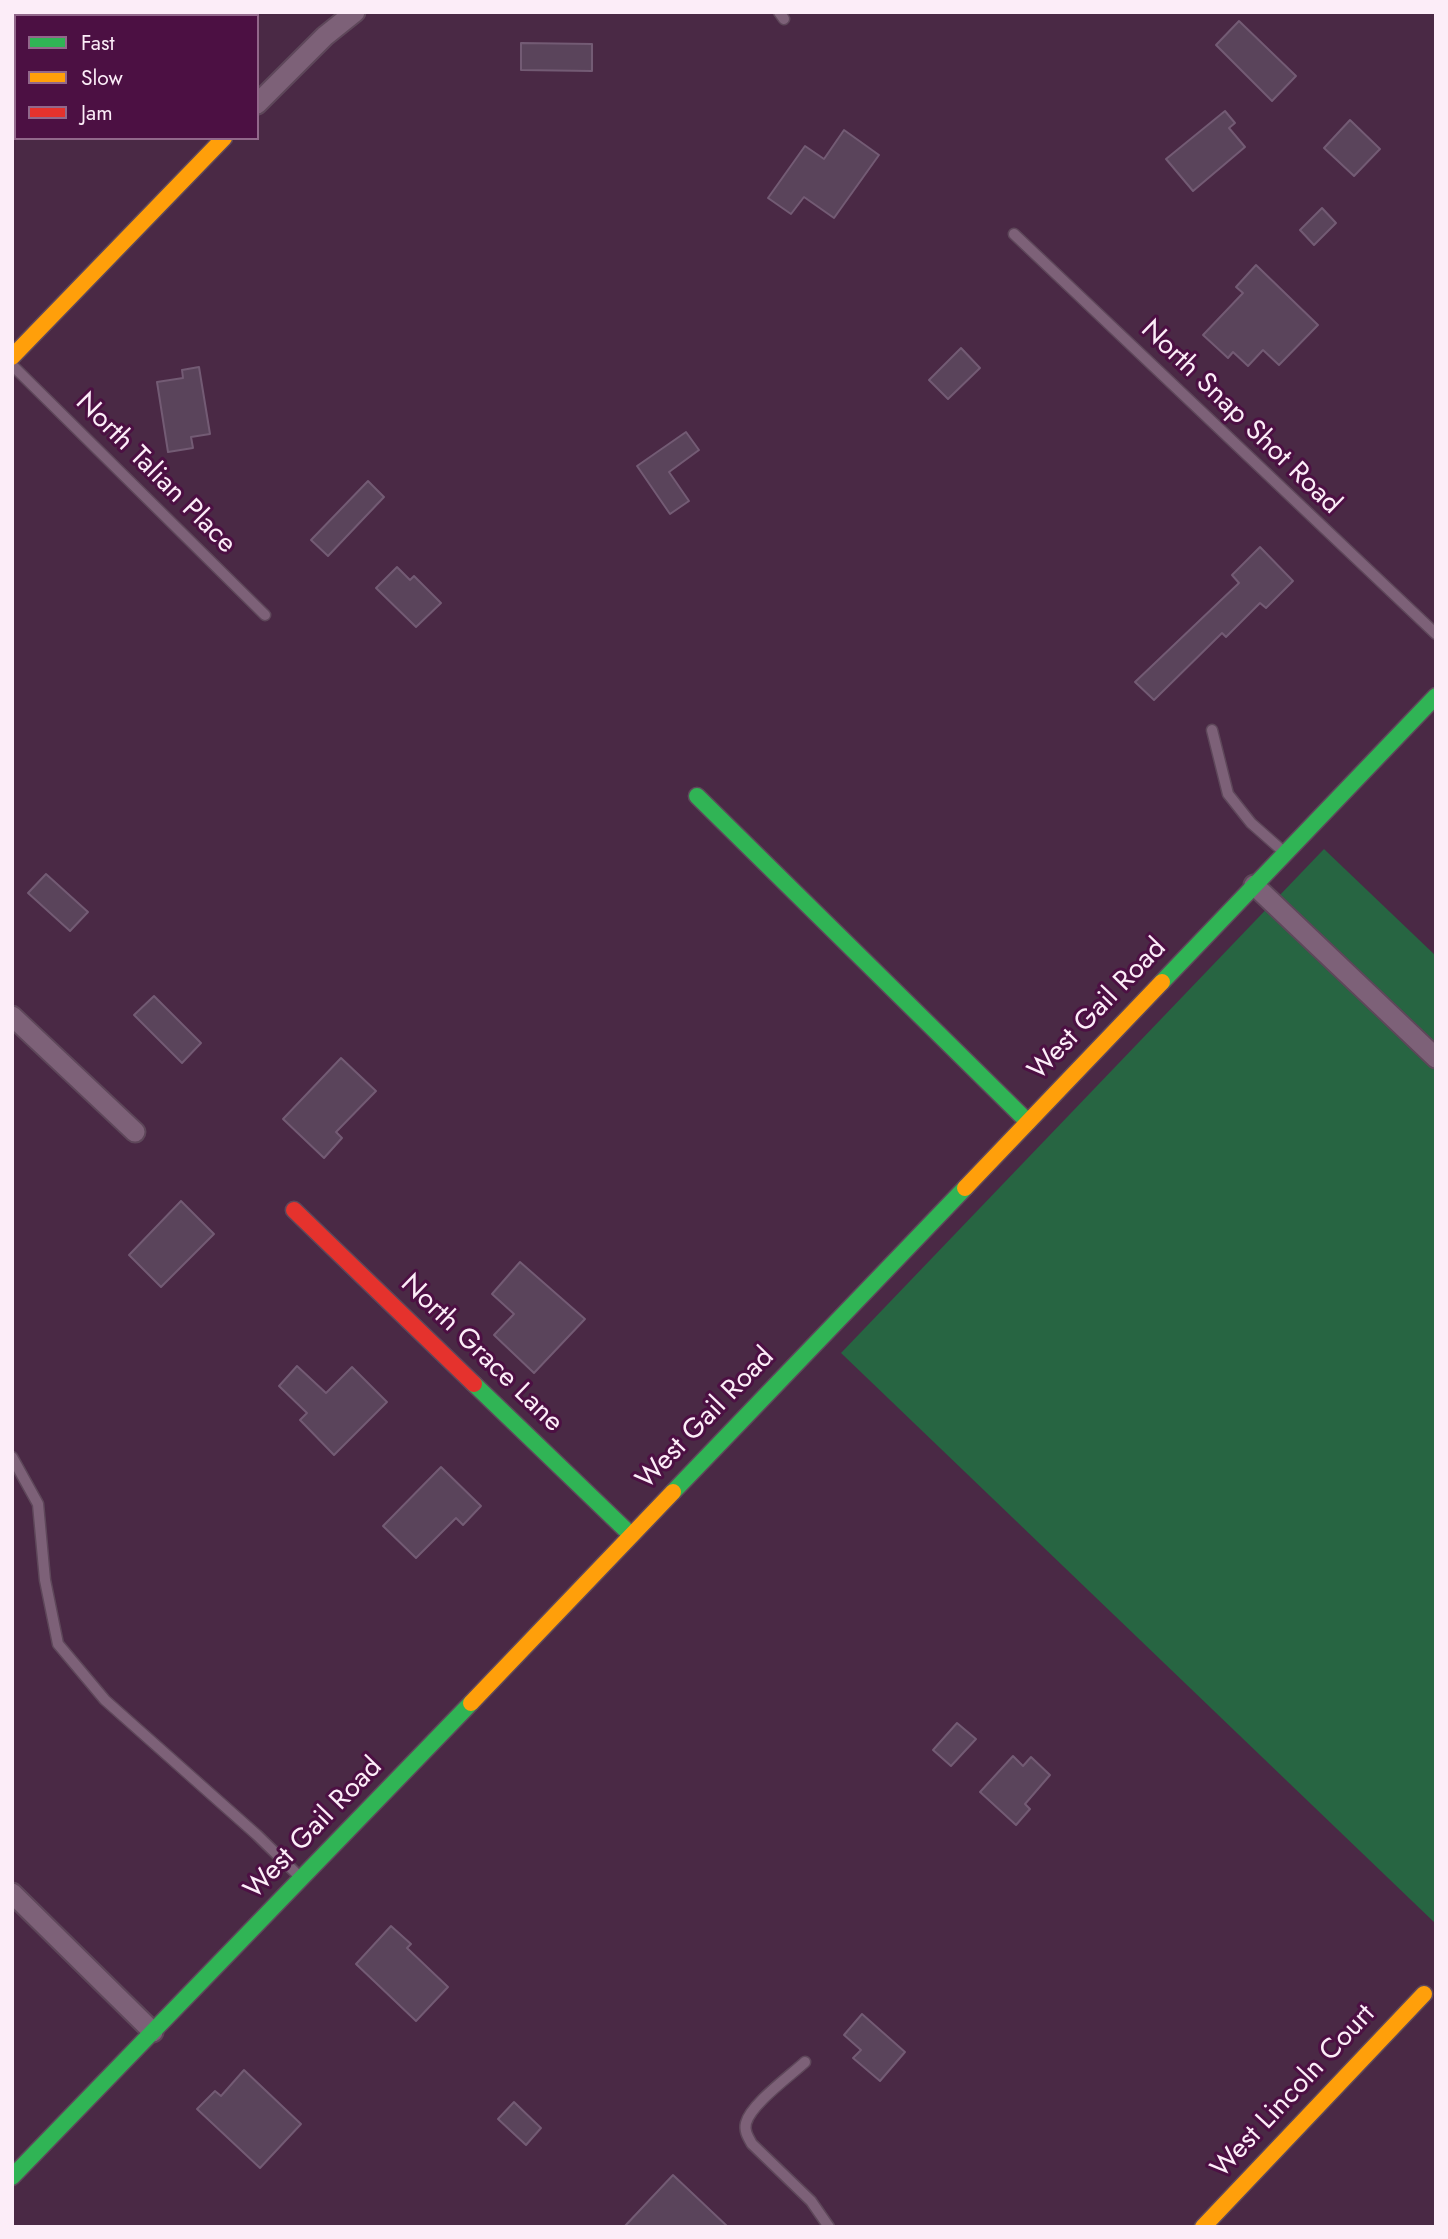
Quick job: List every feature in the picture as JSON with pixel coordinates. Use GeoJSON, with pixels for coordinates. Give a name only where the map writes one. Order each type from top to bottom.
{"type":"FeatureCollection","features":[{"type":"Feature","properties":{"kind":"street"},"geometry":{"type":"LineString","coordinates":[[259,102],[325,36],[355,12]]}},
{"type":"Feature","properties":{"kind":"street"},"geometry":{"type":"LineString","coordinates":[[12,357],[222,140]]}},
{"type":"Feature","properties":{"kind":"street","name":"West Gail Road"},"geometry":{"type":"LineString","coordinates":[[12,2177],[302,1879],[1436,696]]}},
{"type":"Feature","properties":{"kind":"street"},"geometry":{"type":"LineString","coordinates":[[697,796],[1028,1122]]}},
{"type":"Feature","properties":{"kind":"street"},"geometry":{"type":"LineString","coordinates":[[1254,885],[1436,1058]]}},
{"type":"Feature","properties":{"kind":"street"},"geometry":{"type":"LineString","coordinates":[[12,1016],[135,1132]]}},
{"type":"Feature","properties":{"kind":"street","name":"North Grace Lane"},"geometry":{"type":"LineString","coordinates":[[295,1210],[631,1535]]}},
{"type":"Feature","properties":{"kind":"street"},"geometry":{"type":"LineString","coordinates":[[12,1893],[153,2032]]}},
{"type":"Feature","properties":{"kind":"street","name":"West Lincoln Court"},"geometry":{"type":"LineString","coordinates":[[1203,2227],[1424,1994]]}},
{"type":"Feature","properties":{"kind":"lane","name":"North Snap Shot Road"},"geometry":{"type":"LineString","coordinates":[[1014,234],[1436,634]]}},
{"type":"Feature","properties":{"kind":"lane","name":"North Talian Place"},"geometry":{"type":"LineString","coordinates":[[12,365],[265,615]]}},
{"type":"Feature","properties":{"kind":"lane"},"geometry":{"type":"LineString","coordinates":[[1212,730],[1228,794],[1251,823],[1285,853]]}},
{"type":"Feature","properties":{"kind":"lane"},"geometry":{"type":"LineString","coordinates":[[12,1457],[38,1504],[44,1580],[58,1644],[105,1700],[257,1835],[302,1879]]}},
{"type":"Feature","properties":{"kind":"lane"},"geometry":{"type":"LineString","coordinates":[[805,2062],[750,2114],[745,2125],[746,2134],[752,2144],[811,2201],[829,2227]]}},
{"type":"Feature","properties":{"kind":"green space"},"geometry":{"type":"Polygon","coordinates":[[[1324,849],[1436,956],[1436,1924],[841,1353],[1324,849]]]}},
{"type":"Feature","properties":{"kind":"building"},"geometry":{"type":"Polygon","coordinates":[[[1239,21],[1296,76],[1272,101],[1216,45],[1239,21]]]}},
{"type":"Feature","properties":{"kind":"building"},"geometry":{"type":"Polygon","coordinates":[[[521,43],[592,44],[592,71],[521,70],[521,43]]]}},
{"type":"Feature","properties":{"kind":"building"},"geometry":{"type":"Polygon","coordinates":[[[1225,111],[1235,123],[1229,128],[1245,147],[1193,191],[1166,159],[1225,111]]]}},
{"type":"Feature","properties":{"kind":"building"},"geometry":{"type":"Polygon","coordinates":[[[1350,120],[1380,149],[1354,176],[1324,148],[1350,120]]]}},
{"type":"Feature","properties":{"kind":"building"},"geometry":{"type":"Polygon","coordinates":[[[844,130],[879,155],[834,218],[804,197],[791,214],[768,198],[805,146],[824,159],[844,130]]]}},
{"type":"Feature","properties":{"kind":"building"},"geometry":{"type":"Polygon","coordinates":[[[1322,208],[1336,223],[1314,245],[1300,230],[1322,208]]]}},
{"type":"Feature","properties":{"kind":"building"},"geometry":{"type":"Polygon","coordinates":[[[1256,265],[1318,325],[1279,365],[1263,350],[1248,366],[1233,352],[1228,358],[1203,335],[1243,293],[1236,287],[1256,265]]]}},
{"type":"Feature","properties":{"kind":"building"},"geometry":{"type":"Polygon","coordinates":[[[961,348],[980,368],[948,399],[929,380],[961,348]]]}},
{"type":"Feature","properties":{"kind":"building"},"geometry":{"type":"Polygon","coordinates":[[[199,367],[210,434],[191,437],[193,448],[168,452],[157,382],[183,378],[182,370],[199,367]]]}},
{"type":"Feature","properties":{"kind":"building"},"geometry":{"type":"Polygon","coordinates":[[[686,432],[699,450],[669,472],[689,501],[670,514],[637,466],[686,432]]]}},
{"type":"Feature","properties":{"kind":"building"},"geometry":{"type":"Polygon","coordinates":[[[368,481],[384,497],[328,556],[311,540],[368,481]]]}},
{"type":"Feature","properties":{"kind":"building"},"geometry":{"type":"Polygon","coordinates":[[[1260,547],[1293,581],[1266,608],[1260,603],[1226,637],[1222,633],[1154,700],[1135,682],[1239,583],[1232,575],[1260,547]]]}},
{"type":"Feature","properties":{"kind":"building"},"geometry":{"type":"Polygon","coordinates":[[[397,567],[410,580],[414,576],[441,603],[416,627],[376,588],[397,567]]]}},
{"type":"Feature","properties":{"kind":"building"},"geometry":{"type":"Polygon","coordinates":[[[46,874],[88,912],[70,931],[28,893],[46,874]]]}},
{"type":"Feature","properties":{"kind":"building"},"geometry":{"type":"Polygon","coordinates":[[[154,996],[201,1043],[182,1063],[134,1015],[154,996]]]}},
{"type":"Feature","properties":{"kind":"building"},"geometry":{"type":"Polygon","coordinates":[[[341,1058],[376,1091],[336,1132],[342,1138],[324,1158],[283,1119],[341,1058]]]}},
{"type":"Feature","properties":{"kind":"building"},"geometry":{"type":"Polygon","coordinates":[[[181,1201],[214,1234],[161,1287],[129,1255],[181,1201]]]}},
{"type":"Feature","properties":{"kind":"building"},"geometry":{"type":"Polygon","coordinates":[[[520,1262],[585,1319],[534,1373],[494,1335],[514,1314],[492,1294],[520,1262]]]}},
{"type":"Feature","properties":{"kind":"building"},"geometry":{"type":"Polygon","coordinates":[[[297,1366],[326,1393],[352,1367],[387,1402],[334,1455],[300,1420],[307,1413],[279,1386],[297,1366]]]}},
{"type":"Feature","properties":{"kind":"building"},"geometry":{"type":"Polygon","coordinates":[[[441,1467],[481,1506],[463,1525],[456,1518],[416,1558],[383,1526],[441,1467]]]}},
{"type":"Feature","properties":{"kind":"building"},"geometry":{"type":"Polygon","coordinates":[[[957,1723],[976,1739],[951,1766],[933,1750],[957,1723]]]}},
{"type":"Feature","properties":{"kind":"building"},"geometry":{"type":"Polygon","coordinates":[[[1013,1756],[1023,1766],[1031,1757],[1050,1775],[1025,1804],[1030,1809],[1016,1825],[980,1792],[1013,1756]]]}},
{"type":"Feature","properties":{"kind":"building"},"geometry":{"type":"Polygon","coordinates":[[[391,1926],[411,1944],[407,1948],[448,1987],[416,2021],[356,1964],[391,1926]]]}},
{"type":"Feature","properties":{"kind":"building"},"geometry":{"type":"Polygon","coordinates":[[[862,2014],[905,2052],[880,2081],[853,2058],[861,2050],[844,2035],[862,2014]]]}},
{"type":"Feature","properties":{"kind":"building"},"geometry":{"type":"Polygon","coordinates":[[[244,2070],[301,2124],[260,2168],[197,2109],[215,2091],[221,2096],[244,2070]]]}},
{"type":"Feature","properties":{"kind":"building"},"geometry":{"type":"Polygon","coordinates":[[[514,2102],[541,2128],[526,2145],[498,2119],[514,2102]]]}},
{"type":"Feature","properties":{"kind":"building"},"geometry":{"type":"Polygon","coordinates":[[[673,2175],[728,2227],[624,2227],[673,2175]]]}},
{"type":"Feature","properties":{"kind":"traffic: fast"},"geometry":{"type":"LineString","coordinates":[[1162,982],[1436,696]]}},
{"type":"Feature","properties":{"kind":"traffic: fast"},"geometry":{"type":"LineString","coordinates":[[697,796],[1028,1122]]}},
{"type":"Feature","properties":{"kind":"traffic: fast"},"geometry":{"type":"LineString","coordinates":[[673,1492],[965,1188]]}},
{"type":"Feature","properties":{"kind":"traffic: fast"},"geometry":{"type":"LineString","coordinates":[[474,1384],[631,1535]]}},
{"type":"Feature","properties":{"kind":"traffic: fast"},"geometry":{"type":"LineString","coordinates":[[12,2177],[471,1703]]}},
{"type":"Feature","properties":{"kind":"traffic: slow"},"geometry":{"type":"LineString","coordinates":[[12,357],[222,140]]}},
{"type":"Feature","properties":{"kind":"traffic: slow"},"geometry":{"type":"LineString","coordinates":[[965,1188],[1162,982]]}},
{"type":"Feature","properties":{"kind":"traffic: slow"},"geometry":{"type":"LineString","coordinates":[[471,1703],[673,1492]]}},
{"type":"Feature","properties":{"kind":"traffic: slow"},"geometry":{"type":"LineString","coordinates":[[1203,2227],[1424,1994]]}},
{"type":"Feature","properties":{"kind":"traffic: jam"},"geometry":{"type":"LineString","coordinates":[[294,1210],[474,1384]]}}]}
